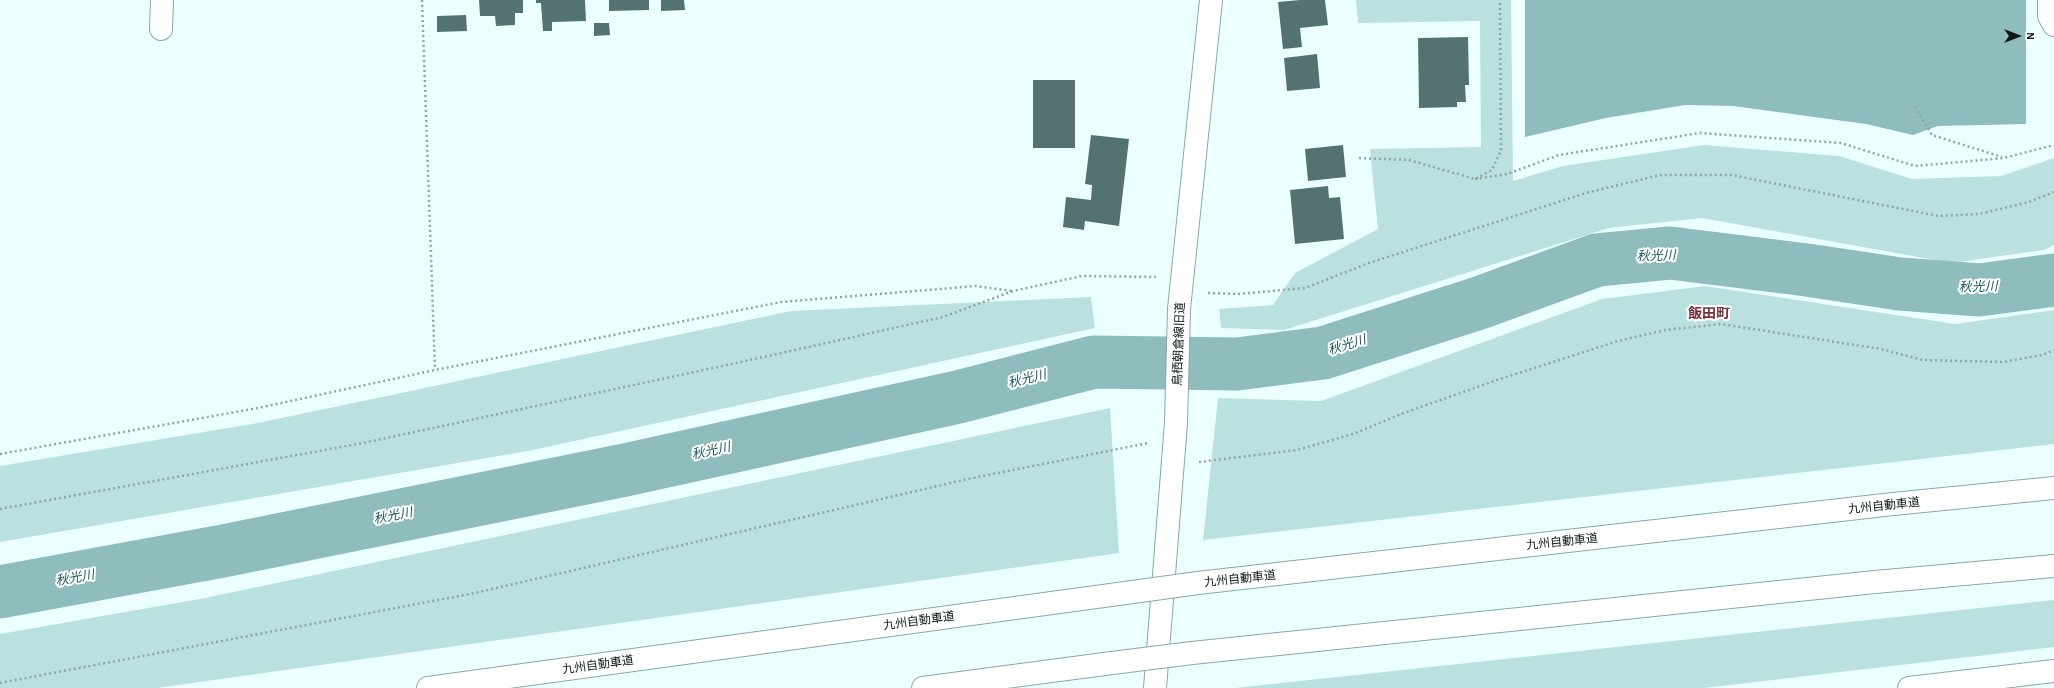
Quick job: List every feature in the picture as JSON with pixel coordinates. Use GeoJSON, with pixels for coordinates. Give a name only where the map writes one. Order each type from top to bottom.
{"type":"FeatureCollection","features":[{"type":"Feature","properties":{"kind":"main road"},"geometry":{"type":"LineString","coordinates":[[161,29],[162,0]]}},
{"type":"Feature","properties":{"kind":"main road","name":"鳥栖朝倉線旧道"},"geometry":{"type":"LineString","coordinates":[[1154,688],[1175,431],[1181,293],[1211,0]]}},
{"type":"Feature","properties":{"kind":"main road"},"geometry":{"type":"LineString","coordinates":[[2049,0],[2049,16],[2054,25]]}},
{"type":"Feature","properties":{"kind":"main road","name":"九州自動車道"},"geometry":{"type":"LineString","coordinates":[[428,688],[1198,583],[1893,504],[2054,488]]}},
{"type":"Feature","properties":{"kind":"main road"},"geometry":{"type":"LineString","coordinates":[[923,688],[1192,652],[1859,583],[2054,566]]}},
{"type":"Feature","properties":{"kind":"main road"},"geometry":{"type":"LineString","coordinates":[[1909,688],[2054,671]]}},
{"type":"Feature","properties":{"kind":"path"},"geometry":{"type":"LineString","coordinates":[[422,0],[435,370]]}},
{"type":"Feature","properties":{"kind":"path"},"geometry":{"type":"LineString","coordinates":[[1475,179],[1492,170],[1501,150],[1500,0]]}},
{"type":"Feature","properties":{"kind":"path"},"geometry":{"type":"LineString","coordinates":[[1915,108],[1932,135],[2004,158]]}},
{"type":"Feature","properties":{"kind":"path"},"geometry":{"type":"LineString","coordinates":[[1359,158],[1409,160],[1475,179],[1507,174],[1559,155],[1700,133],[1841,143],[1915,166],[2004,158],[2054,145]]}},
{"type":"Feature","properties":{"kind":"path"},"geometry":{"type":"LineString","coordinates":[[0,509],[363,443],[702,370],[943,317],[1013,291],[1082,276],[1181,293],[1238,294],[1305,288],[1370,263],[1586,193],[1660,175],[1732,175],[1938,216],[1979,214],[2029,202],[2054,192]]}},
{"type":"Feature","properties":{"kind":"path"},"geometry":{"type":"LineString","coordinates":[[0,454],[258,408],[435,370],[781,302],[976,286],[1013,291]]}},
{"type":"Feature","properties":{"kind":"path"},"geometry":{"type":"LineString","coordinates":[[1172,466],[1240,456],[1297,450],[1353,434],[1401,414],[1497,380],[1618,341],[1665,330],[1721,324],[1881,349],[1923,360],[2003,362],[2042,355],[2054,350]]}},
{"type":"Feature","properties":{"kind":"path"},"geometry":{"type":"LineString","coordinates":[[0,684],[475,593],[968,479],[1120,447],[1175,431]]}},
{"type":"Feature","properties":{"kind":"shaded area"},"geometry":{"type":"Polygon","coordinates":[[[1356,0],[1511,0],[1513,181],[1563,166],[1704,145],[1839,156],[1912,179],[2001,176],[2054,158],[2054,245],[2044,250],[1951,263],[1702,218],[1609,228],[1284,330],[1221,328],[1219,309],[1273,305],[1295,273],[1378,229],[1370,149],[1481,147],[1480,21],[1358,23],[1356,0]]]}},
{"type":"Feature","properties":{"kind":"shaded area"},"geometry":{"type":"Polygon","coordinates":[[[1525,0],[2026,0],[2026,124],[1938,126],[1913,135],[1866,124],[1733,106],[1685,105],[1606,118],[1525,137],[1525,0]]]}},
{"type":"Feature","properties":{"kind":"shaded area"},"geometry":{"type":"Polygon","coordinates":[[[1705,286],[1955,324],[2054,310],[2054,444],[1203,540],[1218,398],[1321,401],[1602,299],[1705,286]]]}},
{"type":"Feature","properties":{"kind":"shaded area"},"geometry":{"type":"Polygon","coordinates":[[[1091,297],[1095,328],[533,450],[0,542],[0,466],[258,423],[791,311],[1091,297]]]}},
{"type":"Feature","properties":{"kind":"shaded area"},"geometry":{"type":"Polygon","coordinates":[[[1110,408],[1119,553],[157,688],[0,688],[0,634],[205,598],[1110,408]]]}},
{"type":"Feature","properties":{"kind":"shaded area"},"geometry":{"type":"Polygon","coordinates":[[[2054,600],[2054,647],[1704,688],[1235,688],[2054,600]]]}},
{"type":"Feature","properties":{"kind":"building"},"geometry":{"type":"Polygon","coordinates":[[[479,0],[523,0],[523,13],[515,13],[515,25],[496,26],[495,16],[480,16],[479,0]]]}},
{"type":"Feature","properties":{"kind":"building"},"geometry":{"type":"Polygon","coordinates":[[[536,0],[585,0],[586,21],[552,22],[552,31],[543,31],[541,3],[536,3],[536,0]]]}},
{"type":"Feature","properties":{"kind":"building"},"geometry":{"type":"Polygon","coordinates":[[[609,0],[649,0],[649,10],[609,11],[609,0]]]}},
{"type":"Feature","properties":{"kind":"building"},"geometry":{"type":"Polygon","coordinates":[[[661,0],[684,0],[685,10],[661,11],[661,0]]]}},
{"type":"Feature","properties":{"kind":"building"},"geometry":{"type":"Polygon","coordinates":[[[1325,0],[1328,25],[1300,28],[1302,47],[1283,49],[1278,2],[1325,0]]]}},
{"type":"Feature","properties":{"kind":"building"},"geometry":{"type":"Polygon","coordinates":[[[466,15],[467,31],[437,32],[437,16],[466,15]]]}},
{"type":"Feature","properties":{"kind":"building"},"geometry":{"type":"Polygon","coordinates":[[[594,23],[609,23],[610,35],[594,36],[594,23]]]}},
{"type":"Feature","properties":{"kind":"building"},"geometry":{"type":"Polygon","coordinates":[[[1468,37],[1469,85],[1465,85],[1466,102],[1457,102],[1457,107],[1419,108],[1418,38],[1468,37]]]}},
{"type":"Feature","properties":{"kind":"building"},"geometry":{"type":"Polygon","coordinates":[[[1317,54],[1320,88],[1287,91],[1284,58],[1317,54]]]}},
{"type":"Feature","properties":{"kind":"building"},"geometry":{"type":"Polygon","coordinates":[[[1033,80],[1075,80],[1075,148],[1033,148],[1033,80]]]}},
{"type":"Feature","properties":{"kind":"building"},"geometry":{"type":"Polygon","coordinates":[[[1091,135],[1129,139],[1119,226],[1085,221],[1084,230],[1063,227],[1066,197],[1091,200],[1092,185],[1085,184],[1091,135]]]}},
{"type":"Feature","properties":{"kind":"building"},"geometry":{"type":"Polygon","coordinates":[[[1343,145],[1346,177],[1308,181],[1305,149],[1343,145]]]}},
{"type":"Feature","properties":{"kind":"building"},"geometry":{"type":"Polygon","coordinates":[[[1328,186],[1329,198],[1340,197],[1344,239],[1295,244],[1290,190],[1328,186]]]}},
{"type":"Feature","properties":{"kind":"waterway","name":"秋光川"},"geometry":{"type":"LineString","coordinates":[[0,592],[223,551],[625,470],[958,397],[1094,362],[1237,364],[1323,353],[1479,303],[1597,260],[1670,253],[1807,270],[1900,284],[1979,290],[2054,280]]}},
{"type":"Feature","properties":{"kind":"district","name":"飯田町"},"geometry":{"type":"Point","coordinates":[1709,314]}}]}
